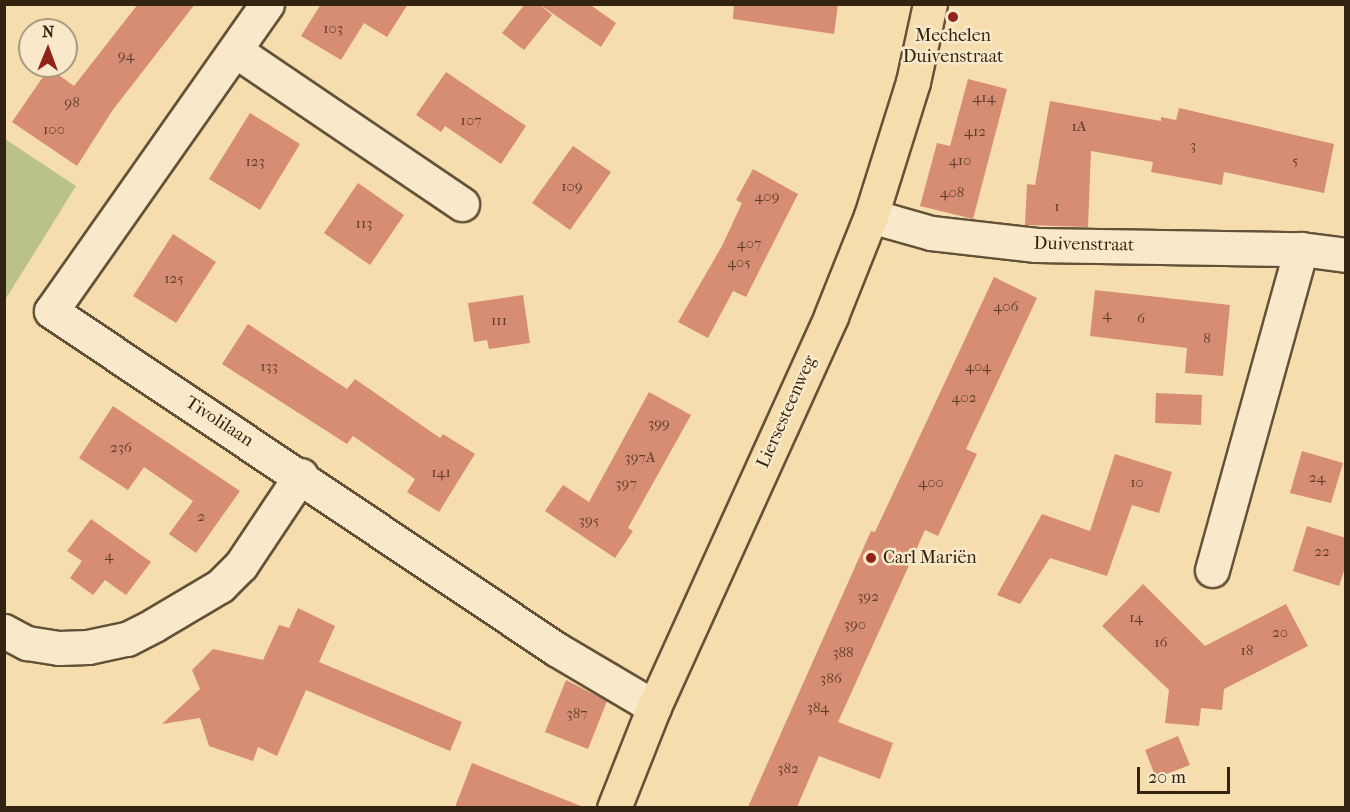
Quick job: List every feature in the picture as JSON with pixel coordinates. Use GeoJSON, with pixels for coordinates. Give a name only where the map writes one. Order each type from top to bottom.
{"type":"FeatureCollection","features":[{"type":"Feature","properties":{"kind":"main road","name":"Liersesteenweg"},"geometry":{"type":"LineString","coordinates":[[614,807],[654,707],[831,316],[871,216],[913,82],[930,4]]}},
{"type":"Feature","properties":{"kind":"street","name":"Tivolilaan"},"geometry":{"type":"LineString","coordinates":[[267,4],[51,311],[301,475],[556,649],[654,707]]}},
{"type":"Feature","properties":{"kind":"street"},"geometry":{"type":"LineString","coordinates":[[236,51],[462,204]]}},
{"type":"Feature","properties":{"kind":"street","name":"Duivenstraat"},"geometry":{"type":"LineString","coordinates":[[871,216],[931,233],[1036,245],[1301,249],[1346,255]]}},
{"type":"Feature","properties":{"kind":"street"},"geometry":{"type":"LineString","coordinates":[[1212,570],[1301,249]]}},
{"type":"Feature","properties":{"kind":"street"},"geometry":{"type":"LineString","coordinates":[[4,631],[27,643],[78,648],[127,639],[154,625],[220,586],[242,565],[301,475]]}},
{"type":"Feature","properties":{"kind":"green space"},"geometry":{"type":"Polygon","coordinates":[[[5,139],[76,186],[5,300],[5,139]]]}},
{"type":"Feature","properties":{"kind":"building"},"geometry":{"type":"Polygon","coordinates":[[[138,4],[195,4],[112,111],[77,166],[12,122],[42,78],[63,78],[74,86],[138,4]]]}},
{"type":"Feature","properties":{"kind":"building"},"geometry":{"type":"Polygon","coordinates":[[[321,4],[408,4],[387,37],[364,23],[341,60],[301,36],[321,4]]]}},
{"type":"Feature","properties":{"kind":"building"},"geometry":{"type":"Polygon","coordinates":[[[525,4],[539,4],[552,15],[524,50],[502,33],[525,4]]]}},
{"type":"Feature","properties":{"kind":"building"},"geometry":{"type":"Polygon","coordinates":[[[539,4],[589,4],[616,23],[601,47],[539,4]]]}},
{"type":"Feature","properties":{"kind":"building"},"geometry":{"type":"Polygon","coordinates":[[[734,4],[838,4],[834,34],[733,19],[734,4]]]}},
{"type":"Feature","properties":{"kind":"building"},"geometry":{"type":"Polygon","coordinates":[[[446,72],[526,126],[501,164],[445,126],[441,132],[416,115],[446,72]]]}},
{"type":"Feature","properties":{"kind":"building"},"geometry":{"type":"Polygon","coordinates":[[[968,79],[1007,89],[973,219],[920,206],[937,143],[950,146],[968,79]]]}},
{"type":"Feature","properties":{"kind":"building"},"geometry":{"type":"Polygon","coordinates":[[[1050,101],[1161,121],[1161,117],[1176,120],[1179,108],[1334,144],[1324,193],[1224,172],[1222,185],[1151,172],[1153,162],[1091,151],[1088,227],[1025,225],[1027,184],[1035,185],[1050,101]]]}},
{"type":"Feature","properties":{"kind":"building"},"geometry":{"type":"Polygon","coordinates":[[[250,113],[300,144],[260,210],[209,179],[250,113]]]}},
{"type":"Feature","properties":{"kind":"building"},"geometry":{"type":"Polygon","coordinates":[[[573,146],[611,172],[570,230],[532,203],[573,146]]]}},
{"type":"Feature","properties":{"kind":"building"},"geometry":{"type":"Polygon","coordinates":[[[753,169],[798,194],[746,297],[733,291],[708,338],[678,322],[722,246],[742,203],[736,200],[753,169]]]}},
{"type":"Feature","properties":{"kind":"building"},"geometry":{"type":"Polygon","coordinates":[[[358,183],[404,215],[370,265],[324,233],[358,183]]]}},
{"type":"Feature","properties":{"kind":"building"},"geometry":{"type":"Polygon","coordinates":[[[173,234],[216,262],[176,323],[133,296],[173,234]]]}},
{"type":"Feature","properties":{"kind":"building"},"geometry":{"type":"Polygon","coordinates":[[[994,277],[1037,298],[966,449],[977,454],[938,536],[925,530],[838,722],[893,743],[880,779],[819,756],[797,807],[748,807],[871,531],[875,532],[994,277]]]}},
{"type":"Feature","properties":{"kind":"building"},"geometry":{"type":"Polygon","coordinates":[[[1095,290],[1230,305],[1223,376],[1185,373],[1187,348],[1090,336],[1095,290]]]}},
{"type":"Feature","properties":{"kind":"building"},"geometry":{"type":"Polygon","coordinates":[[[523,295],[530,343],[489,349],[487,340],[474,342],[468,303],[523,295]]]}},
{"type":"Feature","properties":{"kind":"building"},"geometry":{"type":"Polygon","coordinates":[[[248,324],[347,389],[355,379],[440,438],[443,434],[475,454],[439,512],[407,492],[415,479],[353,436],[347,444],[222,364],[248,324]]]}},
{"type":"Feature","properties":{"kind":"building"},"geometry":{"type":"Polygon","coordinates":[[[649,392],[691,415],[628,528],[633,531],[615,558],[545,511],[563,485],[589,502],[649,392]]]}},
{"type":"Feature","properties":{"kind":"building"},"geometry":{"type":"Polygon","coordinates":[[[1156,393],[1202,395],[1201,425],[1155,423],[1156,393]]]}},
{"type":"Feature","properties":{"kind":"building"},"geometry":{"type":"Polygon","coordinates":[[[113,406],[240,491],[196,553],[169,534],[193,501],[144,467],[128,490],[79,458],[113,406]]]}},
{"type":"Feature","properties":{"kind":"building"},"geometry":{"type":"Polygon","coordinates":[[[1302,451],[1343,463],[1331,503],[1290,493],[1302,451]]]}},
{"type":"Feature","properties":{"kind":"building"},"geometry":{"type":"Polygon","coordinates":[[[1115,454],[1172,472],[1159,513],[1132,505],[1107,576],[1050,558],[1020,604],[997,595],[1042,514],[1090,531],[1115,454]]]}},
{"type":"Feature","properties":{"kind":"building"},"geometry":{"type":"Polygon","coordinates":[[[91,519],[151,562],[126,595],[105,580],[93,595],[70,578],[82,561],[67,551],[91,519]]]}},
{"type":"Feature","properties":{"kind":"building"},"geometry":{"type":"Polygon","coordinates":[[[1307,526],[1346,538],[1346,565],[1339,586],[1293,571],[1307,526]]]}},
{"type":"Feature","properties":{"kind":"building"},"geometry":{"type":"Polygon","coordinates":[[[1143,584],[1205,646],[1286,604],[1308,646],[1224,689],[1222,710],[1201,708],[1199,726],[1165,723],[1169,690],[1102,626],[1143,584]]]}},
{"type":"Feature","properties":{"kind":"building"},"geometry":{"type":"Polygon","coordinates":[[[298,608],[335,626],[319,662],[462,722],[450,751],[306,690],[277,756],[258,747],[253,761],[209,746],[200,718],[162,724],[200,689],[192,670],[213,649],[263,660],[279,625],[289,628],[298,608]]]}},
{"type":"Feature","properties":{"kind":"building"},"geometry":{"type":"Polygon","coordinates":[[[566,680],[607,701],[588,749],[545,732],[566,680]]]}},
{"type":"Feature","properties":{"kind":"building"},"geometry":{"type":"Polygon","coordinates":[[[1178,736],[1190,765],[1156,778],[1145,750],[1178,736]]]}},
{"type":"Feature","properties":{"kind":"building"},"geometry":{"type":"Polygon","coordinates":[[[472,763],[581,806],[581,807],[455,807],[472,763]]]}},
{"type":"Feature","properties":{"kind":"place","name":"Mechelen Duivenstraat"},"geometry":{"type":"Point","coordinates":[953,17]}},
{"type":"Feature","properties":{"kind":"place","name":"Carl Mariën"},"geometry":{"type":"Point","coordinates":[871,558]}}]}
